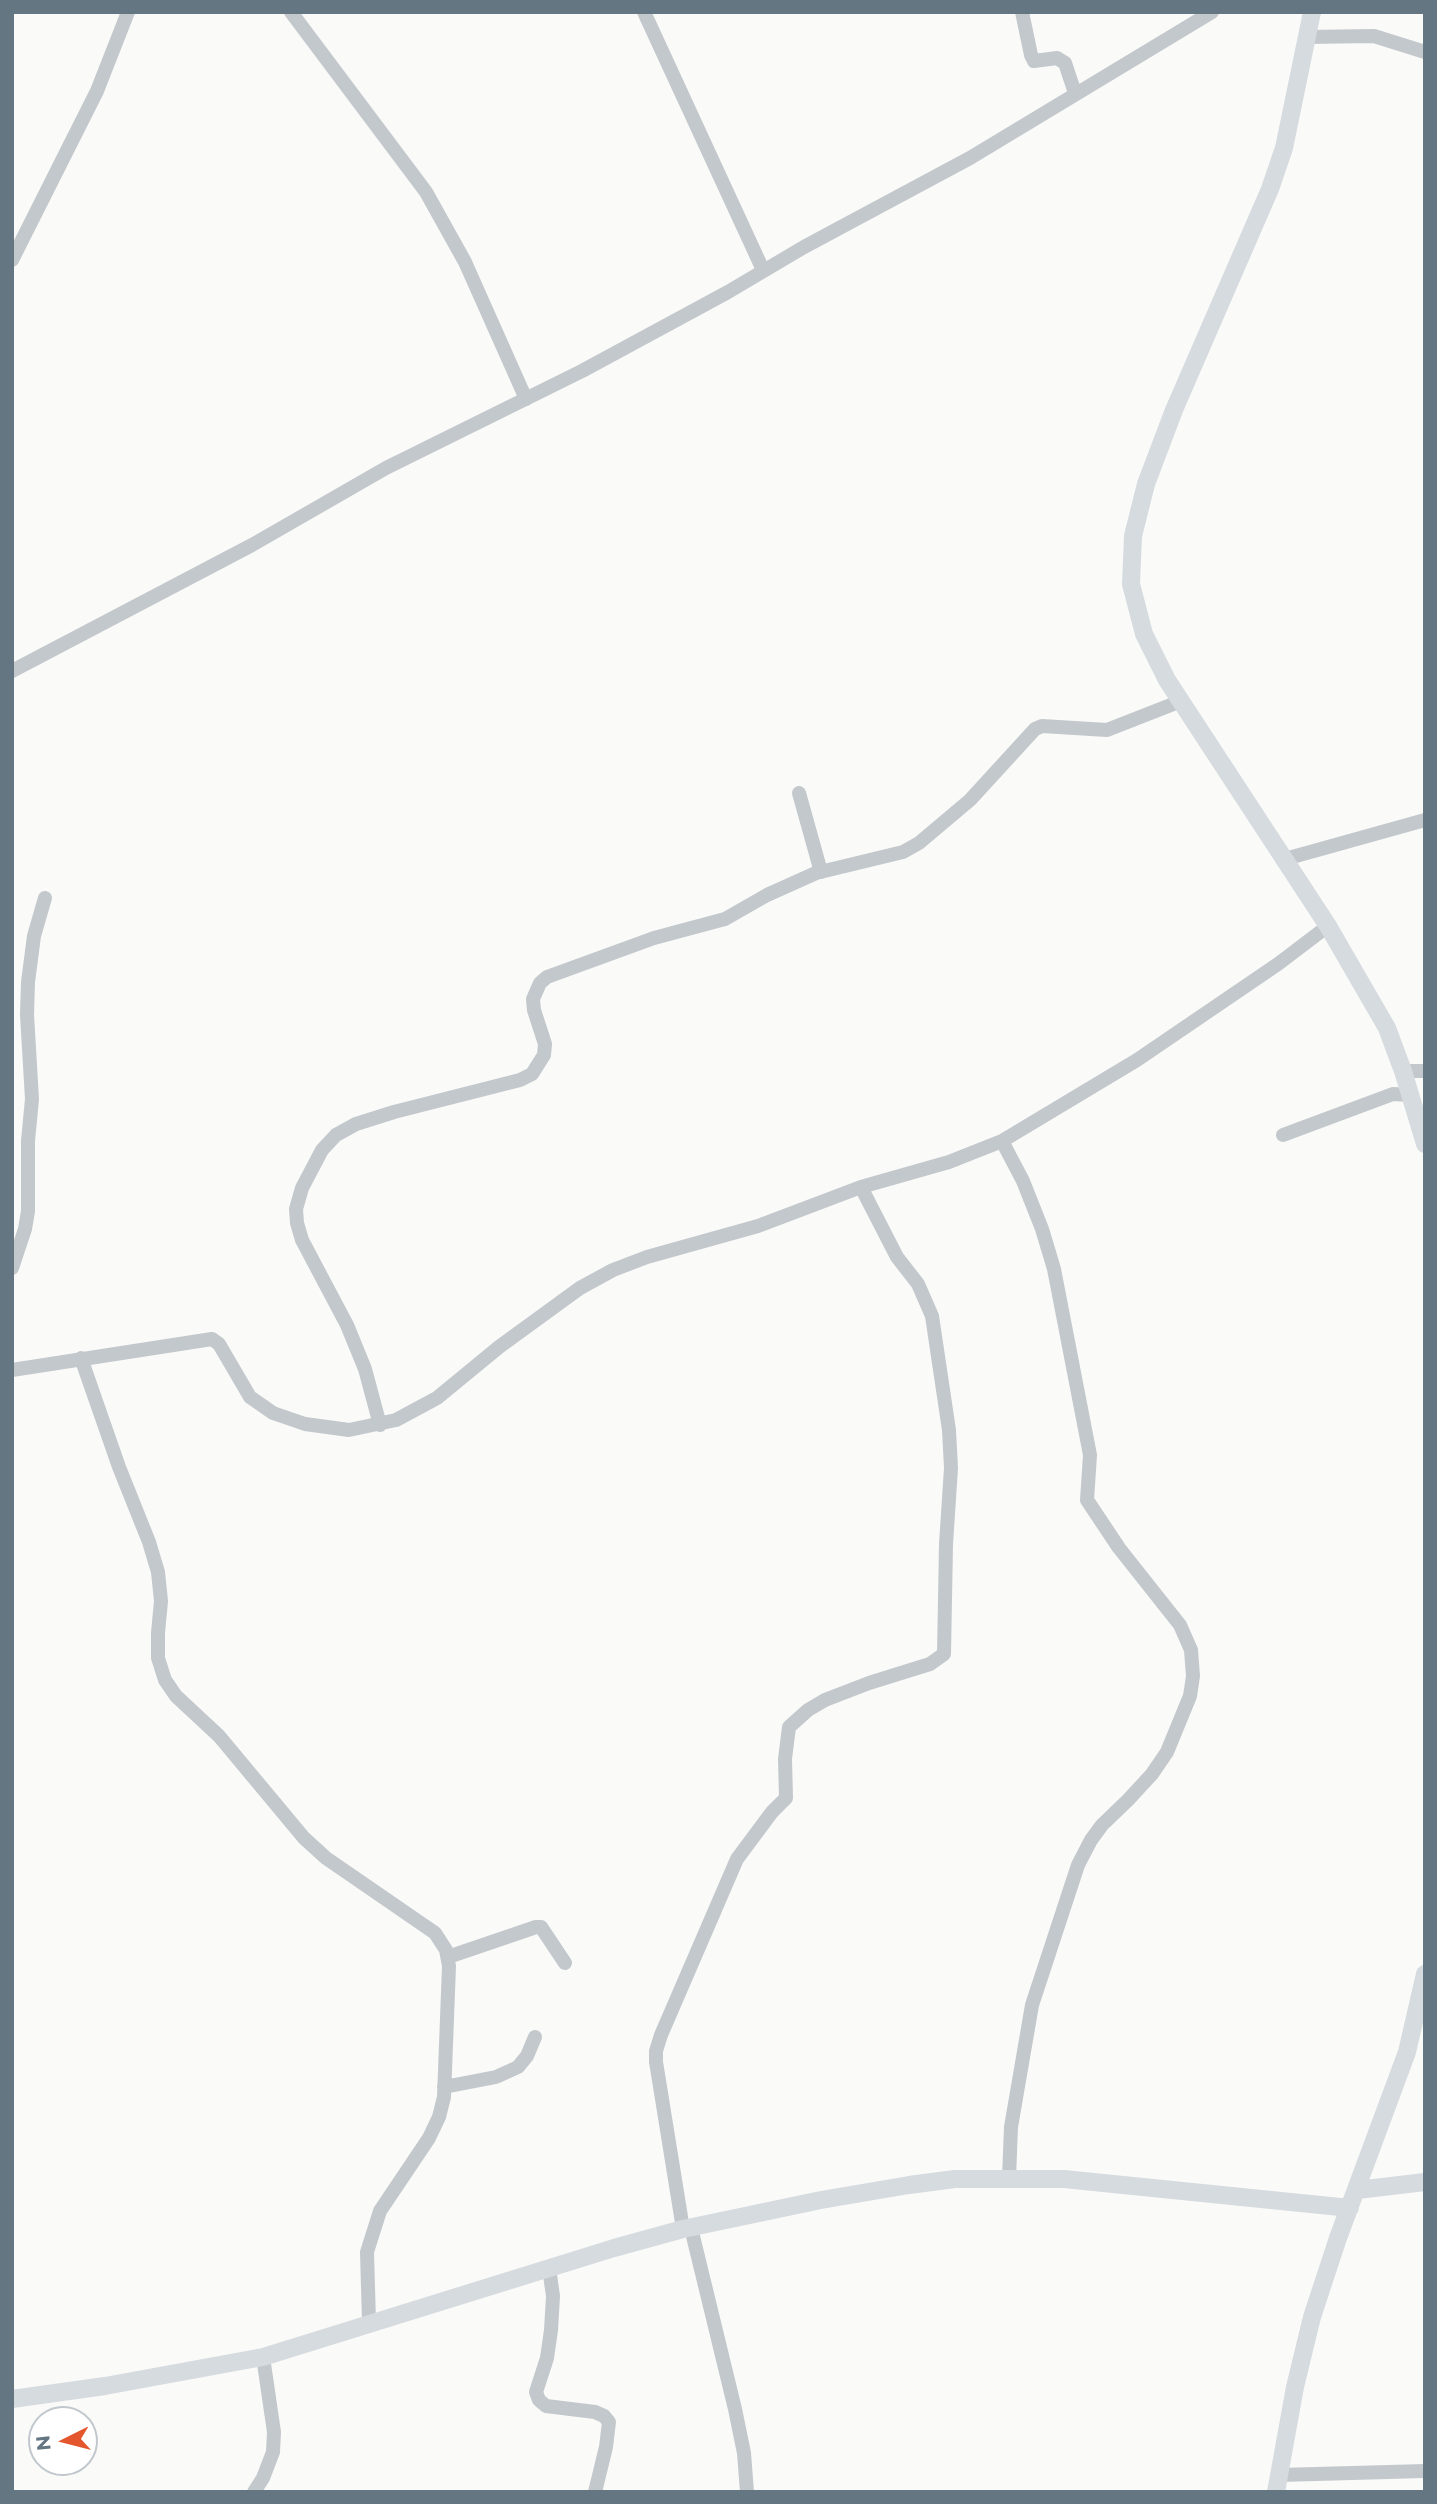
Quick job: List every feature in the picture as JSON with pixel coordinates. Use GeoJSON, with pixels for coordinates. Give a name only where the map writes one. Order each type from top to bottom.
{"type":"FeatureCollection","features":[{"type":"Feature","properties":{"kind":"main road"},"geometry":{"type":"LineString","coordinates":[[1312,12],[1284,148],[1270,189],[1174,411],[1146,484],[1133,536],[1131,584],[1144,634],[1181,701],[1328,926],[1387,1028],[1425,1144]]}},
{"type":"Feature","properties":{"kind":"main road"},"geometry":{"type":"LineString","coordinates":[[1278,2484],[1295,2387],[1312,2317],[1407,2052],[1425,1974]]}},
{"type":"Feature","properties":{"kind":"main road"},"geometry":{"type":"LineString","coordinates":[[12,2399],[105,2386],[263,2357],[369,2322],[687,2228],[909,2185],[955,2179],[1064,2179],[1350,2208]]}},
{"type":"Feature","properties":{"kind":"main road"},"geometry":{"type":"LineString","coordinates":[[1357,2190],[1425,2182]]}},
{"type":"Feature","properties":{"kind":"street"},"geometry":{"type":"LineString","coordinates":[[12,260],[97,91],[128,12]]}},
{"type":"Feature","properties":{"kind":"street"},"geometry":{"type":"LineString","coordinates":[[292,12],[426,191],[465,262],[526,399]]}},
{"type":"Feature","properties":{"kind":"street"},"geometry":{"type":"LineString","coordinates":[[645,12],[763,270]]}},
{"type":"Feature","properties":{"kind":"street"},"geometry":{"type":"LineString","coordinates":[[1022,12],[1034,61],[1057,58],[1065,63],[1075,93]]}},
{"type":"Feature","properties":{"kind":"street"},"geometry":{"type":"LineString","coordinates":[[12,671],[252,545],[363,480],[582,371],[727,292],[971,158],[1212,12]]}},
{"type":"Feature","properties":{"kind":"street"},"geometry":{"type":"LineString","coordinates":[[1306,37],[1374,36],[1425,52]]}},
{"type":"Feature","properties":{"kind":"street"},"geometry":{"type":"LineString","coordinates":[[380,1425],[365,1369],[347,1325],[302,1240],[296,1223],[296,1209],[302,1188],[322,1150],[336,1135],[356,1124],[520,1080],[531,1074],[544,1055],[545,1044],[533,999],[540,983],[547,977],[654,938],[713,924],[767,895],[821,872],[903,852],[919,843],[970,800],[1035,729],[1055,725],[1107,730],[1181,701]]}},
{"type":"Feature","properties":{"kind":"street"},"geometry":{"type":"LineString","coordinates":[[799,793],[821,872]]}},
{"type":"Feature","properties":{"kind":"street"},"geometry":{"type":"LineString","coordinates":[[1285,859],[1425,820]]}},
{"type":"Feature","properties":{"kind":"street"},"geometry":{"type":"LineString","coordinates":[[12,1268],[28,1212],[28,1141],[32,1099],[27,1015],[34,936],[45,898]]}},
{"type":"Feature","properties":{"kind":"street"},"geometry":{"type":"LineString","coordinates":[[12,1370],[212,1339],[219,1344],[250,1397],[274,1413],[305,1424],[349,1430],[396,1420],[437,1398],[580,1288],[613,1270],[647,1257],[758,1226],[860,1187],[949,1162],[1002,1141],[1136,1060],[1278,964],[1328,926]]}},
{"type":"Feature","properties":{"kind":"street"},"geometry":{"type":"LineString","coordinates":[[1403,1071],[1425,1070]]}},
{"type":"Feature","properties":{"kind":"street"},"geometry":{"type":"LineString","coordinates":[[1283,1135],[1393,1094],[1410,1095]]}},
{"type":"Feature","properties":{"kind":"street"},"geometry":{"type":"LineString","coordinates":[[1002,1141],[1023,1181],[1042,1228],[1054,1269],[1090,1455],[1087,1500],[1119,1548],[1180,1625],[1191,1650],[1193,1676],[1190,1696],[1167,1752],[1152,1774],[1091,1840],[1078,1865],[1031,2005],[1011,2127],[1009,2178]]}},
{"type":"Feature","properties":{"kind":"street"},"geometry":{"type":"LineString","coordinates":[[747,2492],[744,2453],[735,2409],[687,2228],[656,2051],[737,1859],[772,1811],[786,1798],[785,1759],[789,1727],[808,1710],[825,1700],[930,1664],[944,1654],[950,1442],[932,1316],[918,1284],[897,1257],[860,1187]]}},
{"type":"Feature","properties":{"kind":"street"},"geometry":{"type":"LineString","coordinates":[[81,1358],[158,1572],[161,1601],[158,1658],[165,1680],[176,1696],[219,1736],[304,1838],[326,1858],[435,1933],[446,1950],[449,1966],[444,2087],[439,2117],[429,2138],[380,2211],[367,2252],[369,2322]]}},
{"type":"Feature","properties":{"kind":"street"},"geometry":{"type":"LineString","coordinates":[[447,1957],[541,1927],[565,1963]]}},
{"type":"Feature","properties":{"kind":"street"},"geometry":{"type":"LineString","coordinates":[[444,2087],[496,2077],[518,2067],[527,2056],[535,2036]]}},
{"type":"Feature","properties":{"kind":"street"},"geometry":{"type":"LineString","coordinates":[[549,2268],[553,2296],[551,2330],[547,2358],[536,2392],[539,2400],[546,2406],[595,2412],[609,2422],[595,2492]]}},
{"type":"Feature","properties":{"kind":"street"},"geometry":{"type":"LineString","coordinates":[[254,2492],[272,2452],[274,2432],[263,2357]]}},
{"type":"Feature","properties":{"kind":"street"},"geometry":{"type":"LineString","coordinates":[[1278,2484],[1425,2471]]}}]}
